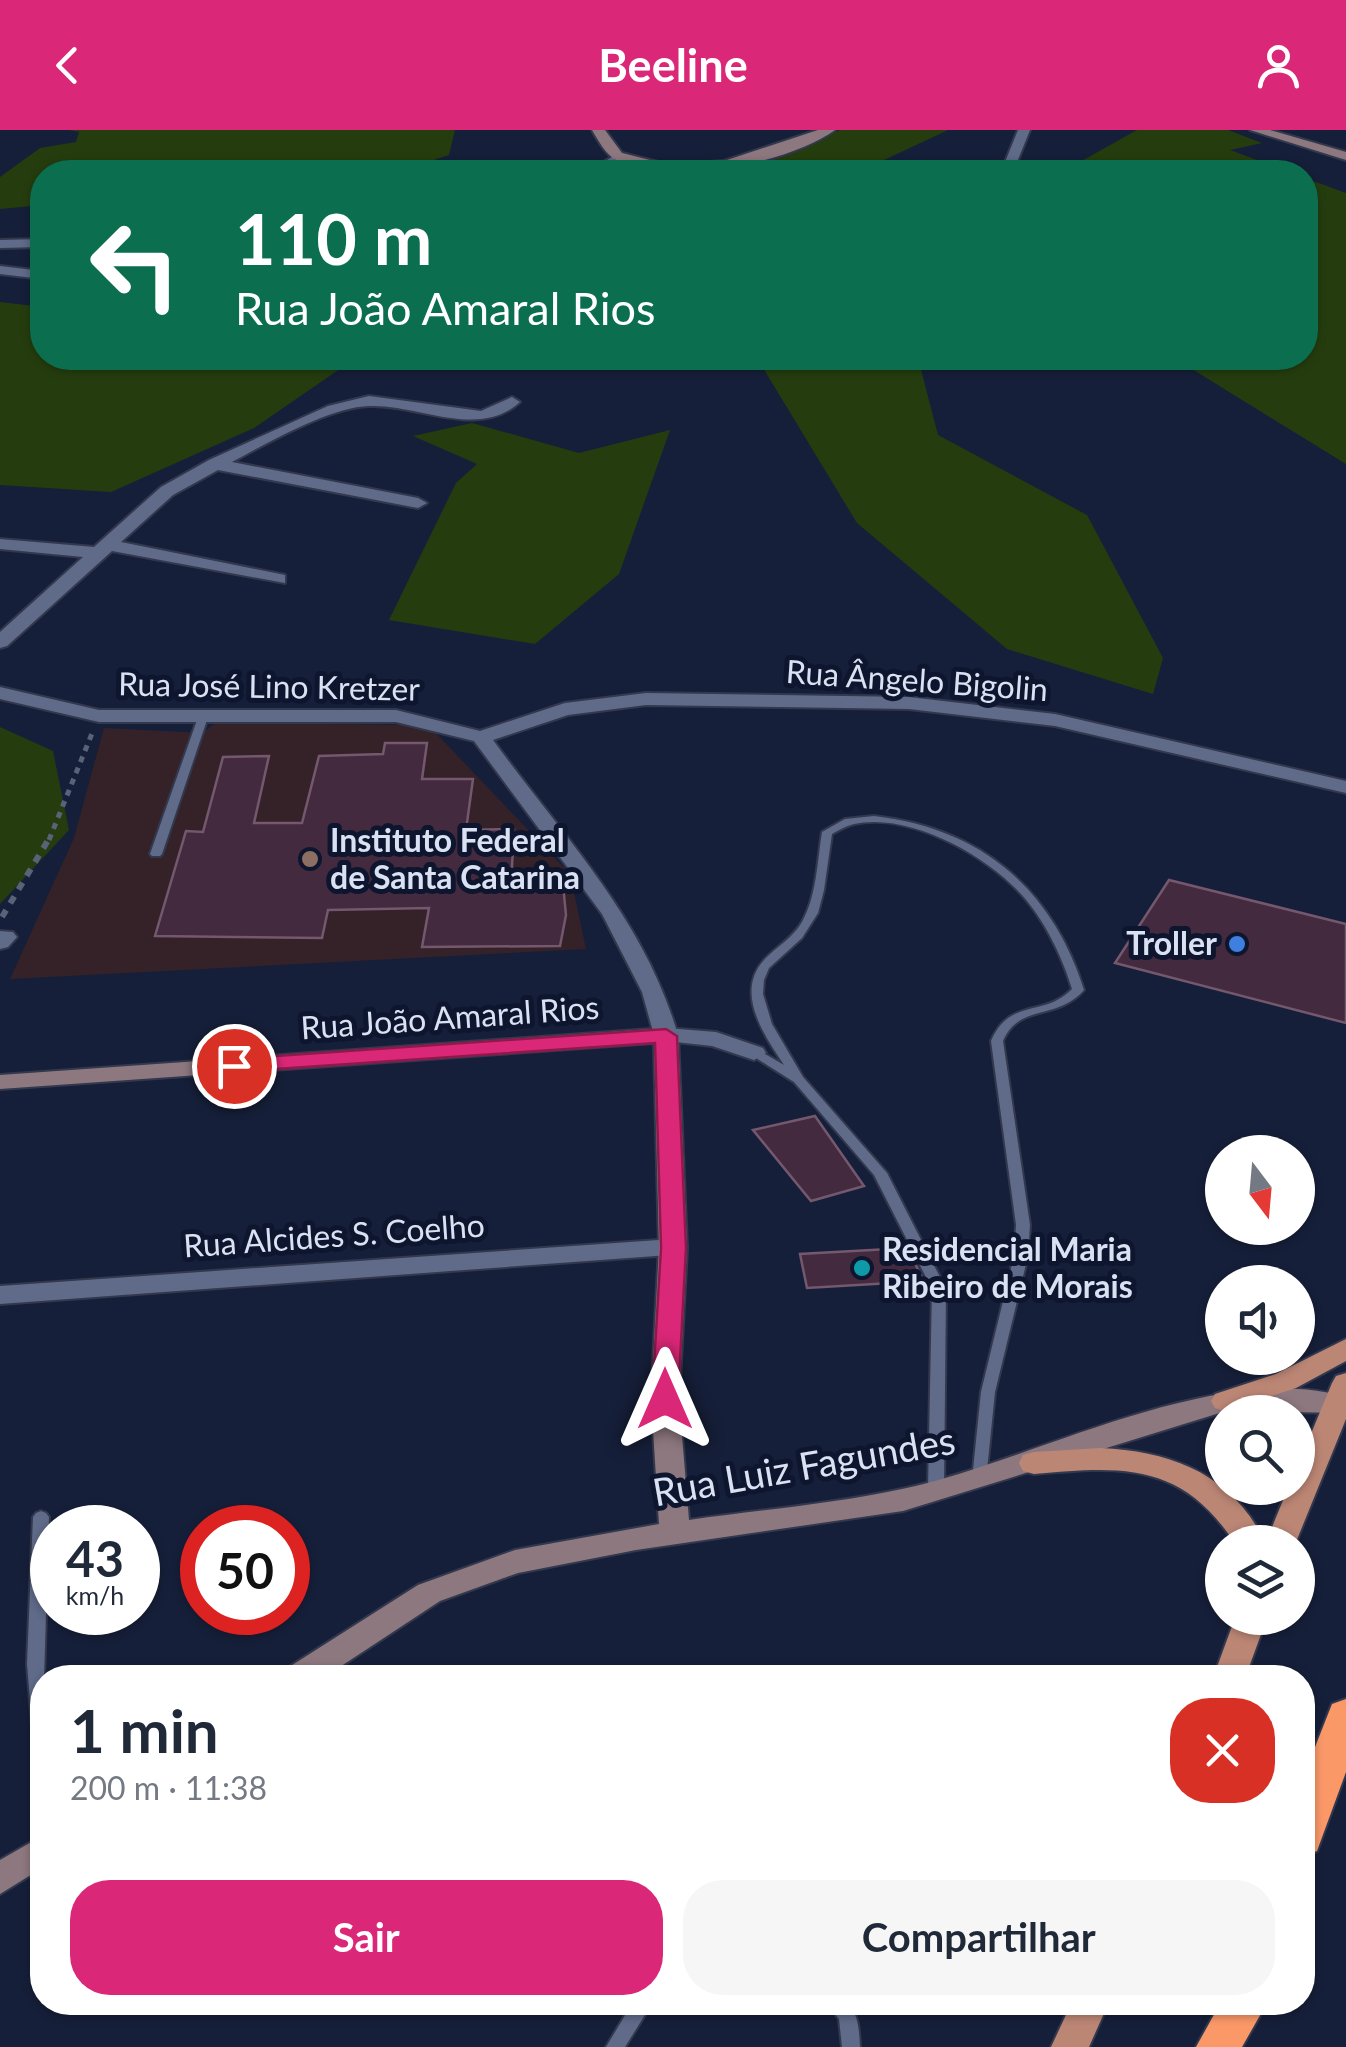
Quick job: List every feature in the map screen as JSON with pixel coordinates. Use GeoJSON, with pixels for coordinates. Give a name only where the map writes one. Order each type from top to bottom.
{"type":"FeatureCollection","features":[{"type":"Feature","properties":{"kind":"highway"},"geometry":{"type":"LineString","coordinates":[[1315,1803],[1346,1716]]}},
{"type":"Feature","properties":{"kind":"highway"},"geometry":{"type":"LineString","coordinates":[[1218,2047],[1237,2015]]}},
{"type":"Feature","properties":{"kind":"highway"},"geometry":{"type":"LineString","coordinates":[[1229,2047],[1240,2015]]}},
{"type":"Feature","properties":{"kind":"main road"},"geometry":{"type":"LineString","coordinates":[[598,130],[617,156],[636,160]]}},
{"type":"Feature","properties":{"kind":"main road"},"geometry":{"type":"LineString","coordinates":[[757,160],[829,130]]}},
{"type":"Feature","properties":{"kind":"main road"},"geometry":{"type":"LineString","coordinates":[[1256,130],[1346,156]]}},
{"type":"Feature","properties":{"kind":"main road"},"geometry":{"type":"LineString","coordinates":[[666,1036],[673,1248],[665,1399],[675,1534]]}},
{"type":"Feature","properties":{"kind":"main road","name":"Rua João Amaral Rios"},"geometry":{"type":"LineString","coordinates":[[0,1082],[666,1036]]}},
{"type":"Feature","properties":{"kind":"main road"},"geometry":{"type":"LineString","coordinates":[[1243,1395],[1286,1381],[1346,1349]]}},
{"type":"Feature","properties":{"kind":"main road","name":"Rua Luiz Fagundes"},"geometry":{"type":"LineString","coordinates":[[1315,1400],[1344,1401]]}},
{"type":"Feature","properties":{"kind":"main road"},"geometry":{"type":"LineString","coordinates":[[1288,1525],[1344,1401]]}},
{"type":"Feature","properties":{"kind":"main road","name":"Rua Luiz Fagundes"},"geometry":{"type":"LineString","coordinates":[[316,1665],[408,1604],[482,1571],[548,1555],[675,1534],[853,1510],[979,1480],[1205,1407]]}},
{"type":"Feature","properties":{"kind":"main road"},"geometry":{"type":"LineString","coordinates":[[1034,1463],[1101,1457],[1176,1468],[1211,1489],[1241,1525]]}},
{"type":"Feature","properties":{"kind":"main road"},"geometry":{"type":"LineString","coordinates":[[1234,1665],[1245,1635]]}},
{"type":"Feature","properties":{"kind":"main road"},"geometry":{"type":"LineString","coordinates":[[0,1879],[30,1858]]}},
{"type":"Feature","properties":{"kind":"main road"},"geometry":{"type":"LineString","coordinates":[[1070,2047],[1085,2015]]}},
{"type":"Feature","properties":{"kind":"street"},"geometry":{"type":"LineString","coordinates":[[1012,160],[1024,130]]}},
{"type":"Feature","properties":{"kind":"street"},"geometry":{"type":"LineString","coordinates":[[0,244],[30,243]]}},
{"type":"Feature","properties":{"kind":"street"},"geometry":{"type":"LineString","coordinates":[[0,270],[30,273]]}},
{"type":"Feature","properties":{"kind":"street"},"geometry":{"type":"LineString","coordinates":[[0,642],[166,491],[215,464],[352,404],[406,404],[483,416],[512,402]]}},
{"type":"Feature","properties":{"kind":"street"},"geometry":{"type":"LineString","coordinates":[[215,464],[418,503]]}},
{"type":"Feature","properties":{"kind":"street"},"geometry":{"type":"LineString","coordinates":[[0,544],[104,549],[278,579]]}},
{"type":"Feature","properties":{"kind":"street","name":"Rua José Lino Kretzer"},"geometry":{"type":"LineString","coordinates":[[0,693],[99,716],[202,720],[396,716],[481,737]]}},
{"type":"Feature","properties":{"kind":"street","name":"Rua Ângelo Bigolin"},"geometry":{"type":"LineString","coordinates":[[481,737],[564,709],[646,699],[909,704],[1055,720],[1346,787]]}},
{"type":"Feature","properties":{"kind":"street"},"geometry":{"type":"LineString","coordinates":[[481,737],[512,783],[599,886],[657,992],[666,1036],[716,1038],[754,1053]]}},
{"type":"Feature","properties":{"kind":"street","name":"Rua Alcides S. Coelho"},"geometry":{"type":"LineString","coordinates":[[0,1295],[673,1248]]}},
{"type":"Feature","properties":{"kind":"lane"},"geometry":{"type":"LineString","coordinates":[[610,160],[617,156]]}},
{"type":"Feature","properties":{"kind":"lane"},"geometry":{"type":"LineString","coordinates":[[156,854],[202,720]]}},
{"type":"Feature","properties":{"kind":"lane"},"geometry":{"type":"LineString","coordinates":[[936,1488],[939,1289],[880,1173],[798,1079],[757,1002],[754,986],[763,968],[805,928],[814,908],[827,832],[843,820],[902,821],[974,850],[1026,891],[1078,990],[1072,999],[1012,1018],[1000,1026],[997,1041],[1024,1225],[1021,1256],[988,1392],[979,1480]]}},
{"type":"Feature","properties":{"kind":"lane"},"geometry":{"type":"LineString","coordinates":[[754,1053],[798,1079]]}},
{"type":"Feature","properties":{"kind":"lane"},"geometry":{"type":"LineString","coordinates":[[36,1665],[37,1635]]}},
{"type":"Feature","properties":{"kind":"lane"},"geometry":{"type":"LineString","coordinates":[[615,2047],[636,2015]]}},
{"type":"Feature","properties":{"kind":"lane"},"geometry":{"type":"LineString","coordinates":[[847,2015],[851,2047]]}},
{"type":"Feature","properties":{"kind":"path"},"geometry":{"type":"LineString","coordinates":[[2,933],[46,849],[99,716]]}},
{"type":"Feature","properties":{"kind":"shaded area","name":"Instituto Federal de Santa Catarina"},"geometry":{"type":"Polygon","coordinates":[[[214,724],[407,725],[433,730],[570,874],[586,949],[10,979],[74,838],[104,728],[202,733],[214,724]]]}},
{"type":"Feature","properties":{"kind":"green space"},"geometry":{"type":"Polygon","coordinates":[[[69,130],[455,130],[449,155],[434,160],[30,160],[30,206],[0,209],[0,177],[40,148],[76,142],[79,132],[69,130]]]}},
{"type":"Feature","properties":{"kind":"green space"},"geometry":{"type":"Polygon","coordinates":[[[840,130],[948,130],[884,160],[760,160],[840,130]]]}},
{"type":"Feature","properties":{"kind":"green space"},"geometry":{"type":"Polygon","coordinates":[[[1137,130],[1228,130],[1262,143],[1230,150],[1257,160],[1083,160],[1137,130]]]}},
{"type":"Feature","properties":{"kind":"green space"},"geometry":{"type":"Polygon","coordinates":[[[1318,183],[1346,193],[1346,464],[1193,370],[1318,370],[1318,183]]]}},
{"type":"Feature","properties":{"kind":"green space"},"geometry":{"type":"Polygon","coordinates":[[[0,302],[30,306],[30,370],[338,370],[254,428],[111,492],[0,485],[0,302]]]}},
{"type":"Feature","properties":{"kind":"green space"},"geometry":{"type":"Polygon","coordinates":[[[764,370],[921,370],[938,435],[1087,515],[1163,658],[1153,694],[1007,649],[857,523],[764,370]]]}},
{"type":"Feature","properties":{"kind":"green space"},"geometry":{"type":"Polygon","coordinates":[[[472,423],[579,453],[670,430],[619,574],[535,644],[389,620],[456,483],[477,464],[413,436],[472,423]]]}},
{"type":"Feature","properties":{"kind":"green space"},"geometry":{"type":"Polygon","coordinates":[[[0,727],[53,751],[69,830],[0,904],[0,727]]]}},
{"type":"Feature","properties":{"kind":"building"},"geometry":{"type":"Polygon","coordinates":[[[385,743],[427,743],[422,779],[473,779],[466,830],[514,829],[511,885],[563,885],[566,915],[560,946],[422,947],[429,908],[328,910],[322,938],[155,936],[186,831],[203,832],[223,757],[269,756],[254,823],[302,823],[319,756],[383,754],[385,743]]]}},
{"type":"Feature","properties":{"kind":"building","name":"Troller"},"geometry":{"type":"Polygon","coordinates":[[[1169,880],[1346,924],[1346,1023],[1115,963],[1169,880]]]}},
{"type":"Feature","properties":{"kind":"building"},"geometry":{"type":"Polygon","coordinates":[[[815,1116],[864,1186],[811,1201],[753,1130],[815,1116]]]}},
{"type":"Feature","properties":{"kind":"building","name":"Residencial Maria Ribeiro de Morais"},"geometry":{"type":"Polygon","coordinates":[[[907,1248],[924,1281],[807,1288],[800,1254],[907,1248]]]}},
{"type":"Feature","properties":{"kind":"place","name":"Instituto Federal de Santa Catarina"},"geometry":{"type":"Point","coordinates":[310,859]}},
{"type":"Feature","properties":{"kind":"place","name":"Troller"},"geometry":{"type":"Point","coordinates":[1237,944]}},
{"type":"Feature","properties":{"kind":"place","name":"Residencial Maria Ribeiro de Morais"},"geometry":{"type":"Point","coordinates":[862,1268]}},
{"type":"Feature","properties":{"kind":"route"},"geometry":{"type":"LineString","coordinates":[[234,1066],[666,1036],[673,1146],[673,1248],[665,1399]]}}]}
